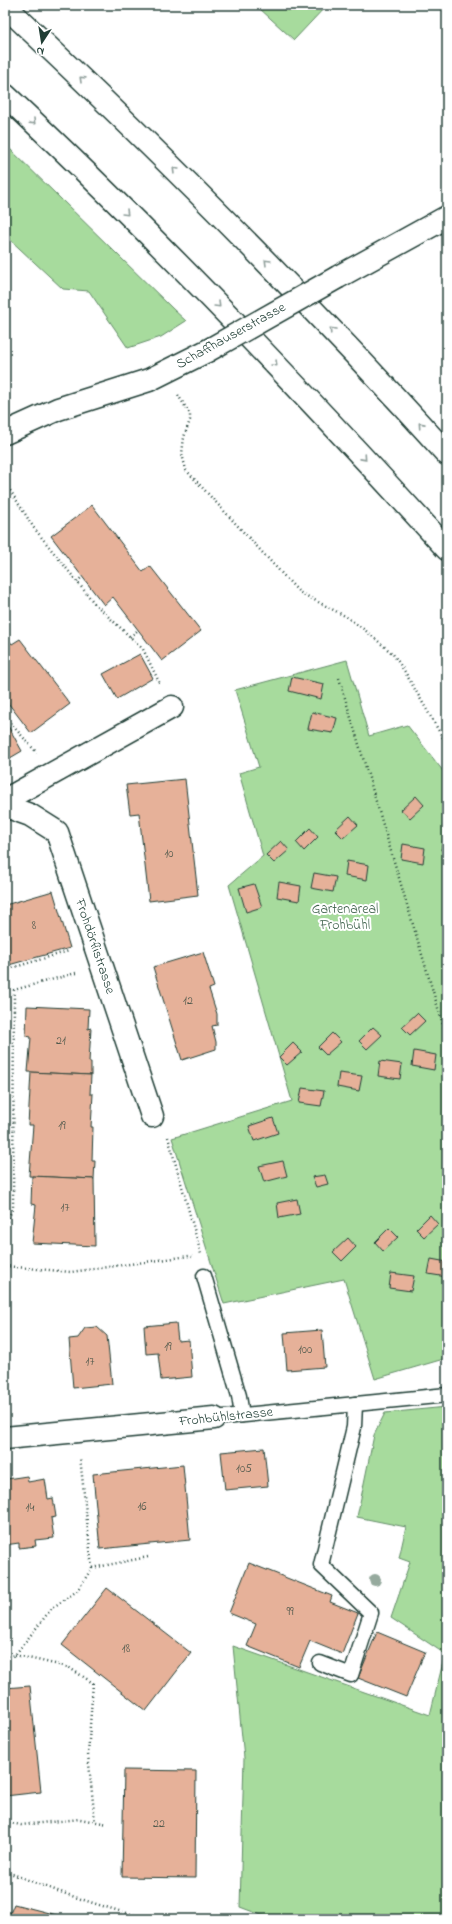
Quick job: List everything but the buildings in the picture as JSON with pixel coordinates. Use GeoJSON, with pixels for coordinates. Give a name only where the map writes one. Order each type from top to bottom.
{"type":"FeatureCollection","features":[{"type":"Feature","properties":{"kind":"main road"},"geometry":{"type":"LineString","coordinates":[[5,6],[160,155],[294,290],[447,454]]}},
{"type":"Feature","properties":{"kind":"main road"},"geometry":{"type":"LineString","coordinates":[[5,95],[114,200],[248,336],[355,448],[447,549]]}},
{"type":"Feature","properties":{"kind":"main road","name":"Schaffhauserstrasse"},"geometry":{"type":"LineString","coordinates":[[5,433],[58,409],[132,386],[164,372],[447,217]]}},
{"type":"Feature","properties":{"kind":"main road"},"geometry":{"type":"LineString","coordinates":[[5,800],[172,707]]}},
{"type":"Feature","properties":{"kind":"main road","name":"Frohdörflistrasse"},"geometry":{"type":"LineString","coordinates":[[5,806],[30,815],[57,832],[152,1116]]}},
{"type":"Feature","properties":{"kind":"main road","name":"Frohbühlstrasse"},"geometry":{"type":"LineString","coordinates":[[5,1438],[214,1418]]}},
{"type":"Feature","properties":{"kind":"lane"},"geometry":{"type":"LineString","coordinates":[[204,1276],[239,1396],[242,1415]]}},
{"type":"Feature","properties":{"kind":"lane","name":"Frohbühlstrasse"},"geometry":{"type":"LineString","coordinates":[[214,1418],[447,1395]]}},
{"type":"Feature","properties":{"kind":"lane"},"geometry":{"type":"LineString","coordinates":[[320,1664],[351,1675],[371,1613],[321,1565],[354,1427],[355,1404]]}},
{"type":"Feature","properties":{"kind":"path"},"geometry":{"type":"LineString","coordinates":[[164,372],[190,414],[182,454],[186,470],[299,592],[345,616],[387,648],[405,672],[447,745]]}},
{"type":"Feature","properties":{"kind":"path"},"geometry":{"type":"LineString","coordinates":[[8,487],[34,528],[95,604],[143,649],[172,707]]}},
{"type":"Feature","properties":{"kind":"path"},"geometry":{"type":"LineString","coordinates":[[77,582],[82,578]]}},
{"type":"Feature","properties":{"kind":"path"},"geometry":{"type":"LineString","coordinates":[[130,637],[138,630]]}},
{"type":"Feature","properties":{"kind":"path"},"geometry":{"type":"LineString","coordinates":[[340,678],[447,1038]]}},
{"type":"Feature","properties":{"kind":"path"},"geometry":{"type":"LineString","coordinates":[[5,708],[9,704]]}},
{"type":"Feature","properties":{"kind":"path"},"geometry":{"type":"LineString","coordinates":[[5,717],[54,772]]}},
{"type":"Feature","properties":{"kind":"path"},"geometry":{"type":"LineString","coordinates":[[5,970],[94,943]]}},
{"type":"Feature","properties":{"kind":"path"},"geometry":{"type":"LineString","coordinates":[[5,1225],[13,1208],[14,990],[101,966]]}},
{"type":"Feature","properties":{"kind":"path"},"geometry":{"type":"LineString","coordinates":[[152,1116],[164,1122],[203,1262],[204,1276]]}},
{"type":"Feature","properties":{"kind":"path"},"geometry":{"type":"LineString","coordinates":[[5,1266],[71,1272],[189,1256],[196,1259],[204,1276]]}},
{"type":"Feature","properties":{"kind":"path"},"geometry":{"type":"LineString","coordinates":[[5,1658],[15,1654],[52,1608],[77,1591],[92,1568],[78,1431]]}},
{"type":"Feature","properties":{"kind":"path"},"geometry":{"type":"LineString","coordinates":[[92,1568],[148,1557]]}},
{"type":"Feature","properties":{"kind":"path"},"geometry":{"type":"LineString","coordinates":[[15,1654],[68,1667],[94,1683],[88,1754],[95,1822]]}},
{"type":"Feature","properties":{"kind":"path"},"geometry":{"type":"LineString","coordinates":[[5,1822],[21,1825],[80,1819],[108,1824]]}},
{"type":"Feature","properties":{"kind":"path"},"geometry":{"type":"LineString","coordinates":[[5,1871],[55,1891],[122,1912],[150,1919]]}},
{"type":"Feature","properties":{"kind":"green space"},"geometry":{"type":"Polygon","coordinates":[[[262,5],[327,5],[294,40],[259,8],[262,5]]]}},
{"type":"Feature","properties":{"kind":"green space"},"geometry":{"type":"Polygon","coordinates":[[[5,144],[186,321],[161,337],[128,348],[89,291],[63,289],[5,235],[5,144]]]}},
{"type":"Feature","properties":{"kind":"green space","name":"Gartenareal Frohbühl"},"geometry":{"type":"Polygon","coordinates":[[[347,660],[369,736],[407,725],[447,776],[447,1358],[375,1379],[344,1279],[224,1304],[172,1138],[292,1101],[229,885],[263,856],[239,773],[259,767],[235,690],[347,660]]]}},
{"type":"Feature","properties":{"kind":"green space"},"geometry":{"type":"Polygon","coordinates":[[[447,1407],[447,1919],[272,1919],[240,1907],[244,1758],[233,1646],[430,1715],[445,1654],[391,1618],[410,1562],[399,1558],[406,1527],[357,1517],[374,1435],[385,1413],[447,1407]]]}}]}
